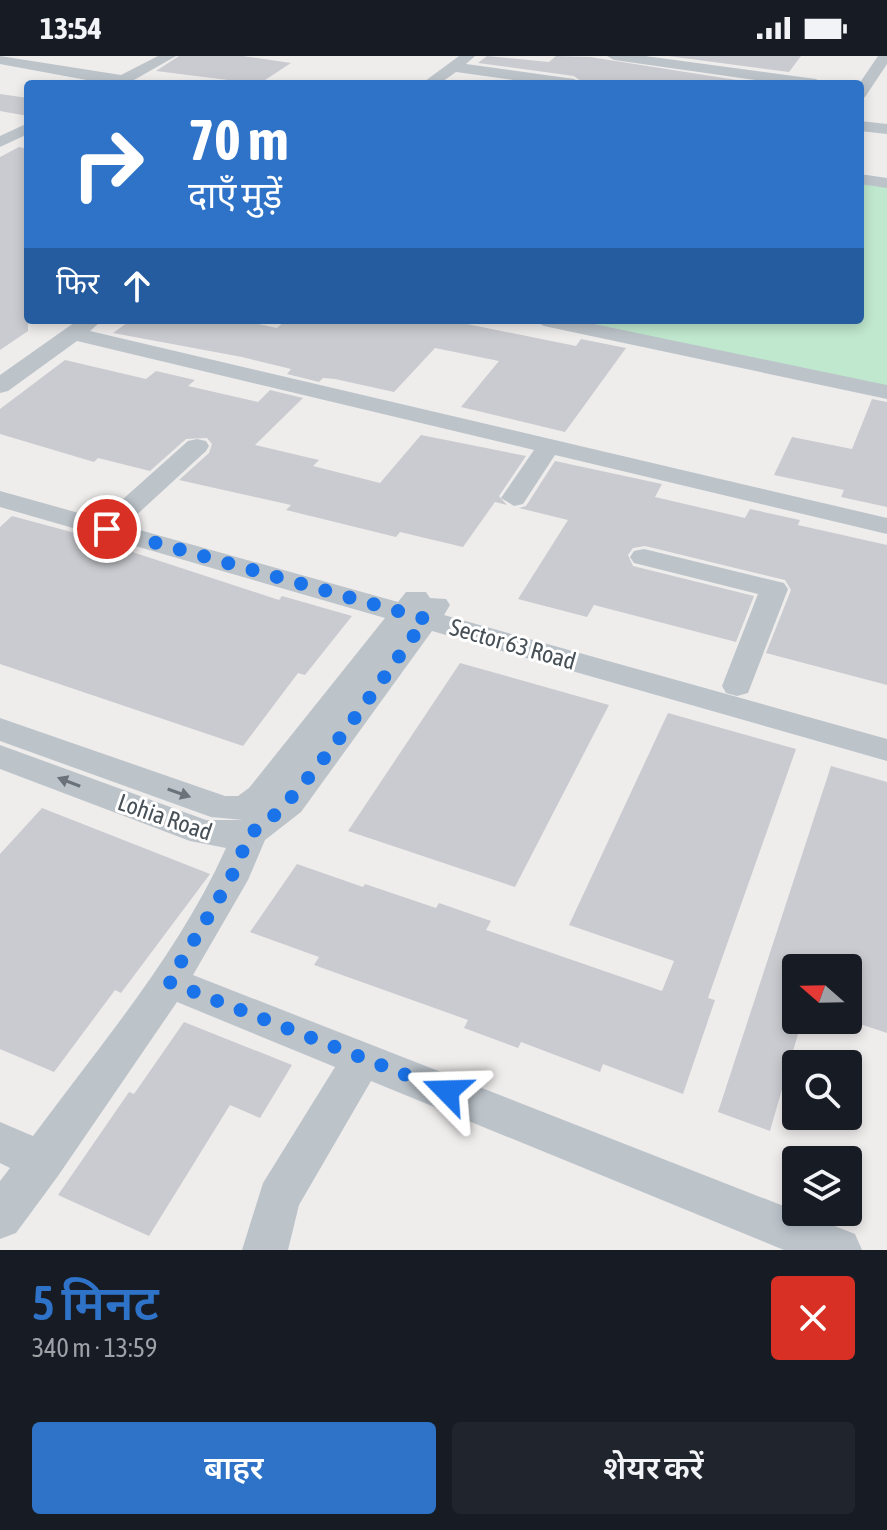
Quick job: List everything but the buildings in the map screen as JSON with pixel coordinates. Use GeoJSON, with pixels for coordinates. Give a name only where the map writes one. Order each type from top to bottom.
{"type":"FeatureCollection","features":[{"type":"Feature","properties":{"kind":"street"},"geometry":{"type":"LineString","coordinates":[[124,80],[169,56]]}},
{"type":"Feature","properties":{"kind":"street"},"geometry":{"type":"LineString","coordinates":[[435,80],[468,56]]}},
{"type":"Feature","properties":{"kind":"street"},"geometry":{"type":"LineString","coordinates":[[614,56],[787,80]]}},
{"type":"Feature","properties":{"kind":"street"},"geometry":{"type":"LineString","coordinates":[[864,87],[885,56]]}},
{"type":"Feature","properties":{"kind":"street"},"geometry":{"type":"LineString","coordinates":[[4,60],[109,80]]}},
{"type":"Feature","properties":{"kind":"street"},"geometry":{"type":"LineString","coordinates":[[454,67],[546,80]]}},
{"type":"Feature","properties":{"kind":"street"},"geometry":{"type":"LineString","coordinates":[[864,91],[887,94]]}},
{"type":"Feature","properties":{"kind":"street"},"geometry":{"type":"LineString","coordinates":[[864,126],[887,129]]}},
{"type":"Feature","properties":{"kind":"street"},"geometry":{"type":"LineString","coordinates":[[0,142],[24,130]]}},
{"type":"Feature","properties":{"kind":"street"},"geometry":{"type":"LineString","coordinates":[[864,173],[887,177]]}},
{"type":"Feature","properties":{"kind":"street"},"geometry":{"type":"LineString","coordinates":[[864,180],[887,183]]}},
{"type":"Feature","properties":{"kind":"street"},"geometry":{"type":"LineString","coordinates":[[563,324],[887,392]]}},
{"type":"Feature","properties":{"kind":"street"},"geometry":{"type":"LineString","coordinates":[[0,386],[84,327],[549,446],[887,526]]}},
{"type":"Feature","properties":{"kind":"street"},"geometry":{"type":"LineString","coordinates":[[122,514],[197,446]]}},
{"type":"Feature","properties":{"kind":"street"},"geometry":{"type":"LineString","coordinates":[[514,498],[549,446]]}},
{"type":"Feature","properties":{"kind":"street","name":"Sector 63 Road"},"geometry":{"type":"LineString","coordinates":[[0,479],[887,750]]}},
{"type":"Feature","properties":{"kind":"street","name":"Sector 63 Road"},"geometry":{"type":"LineString","coordinates":[[0,499],[737,686],[887,729]]}},
{"type":"Feature","properties":{"kind":"street"},"geometry":{"type":"LineString","coordinates":[[644,557],[774,589],[737,686]]}},
{"type":"Feature","properties":{"kind":"street"},"geometry":{"type":"LineString","coordinates":[[16,1190],[169,982],[230,880],[251,832],[261,829],[289,803],[421,608]]}},
{"type":"Feature","properties":{"kind":"street","name":"Lohia Road"},"geometry":{"type":"LineString","coordinates":[[0,729],[223,808],[244,808],[261,797],[421,608]]}},
{"type":"Feature","properties":{"kind":"street","name":"Lohia Road"},"geometry":{"type":"LineString","coordinates":[[0,756],[202,832],[230,838],[251,832]]}},
{"type":"Feature","properties":{"kind":"street"},"geometry":{"type":"LineString","coordinates":[[169,982],[839,1250]]}},
{"type":"Feature","properties":{"kind":"street"},"geometry":{"type":"LineString","coordinates":[[265,1250],[279,1198],[363,1058]]}},
{"type":"Feature","properties":{"kind":"street"},"geometry":{"type":"LineString","coordinates":[[0,1142],[16,1190]]}},
{"type":"Feature","properties":{"kind":"green space"},"geometry":{"type":"Polygon","coordinates":[[[864,178],[887,182],[887,392],[563,324],[864,324],[864,178]]]}},
{"type":"Feature","properties":{"kind":"route"},"geometry":{"type":"LineString","coordinates":[[107,529],[426,619],[289,803],[261,829],[251,832],[230,880],[169,982],[447,1091]]}}]}
